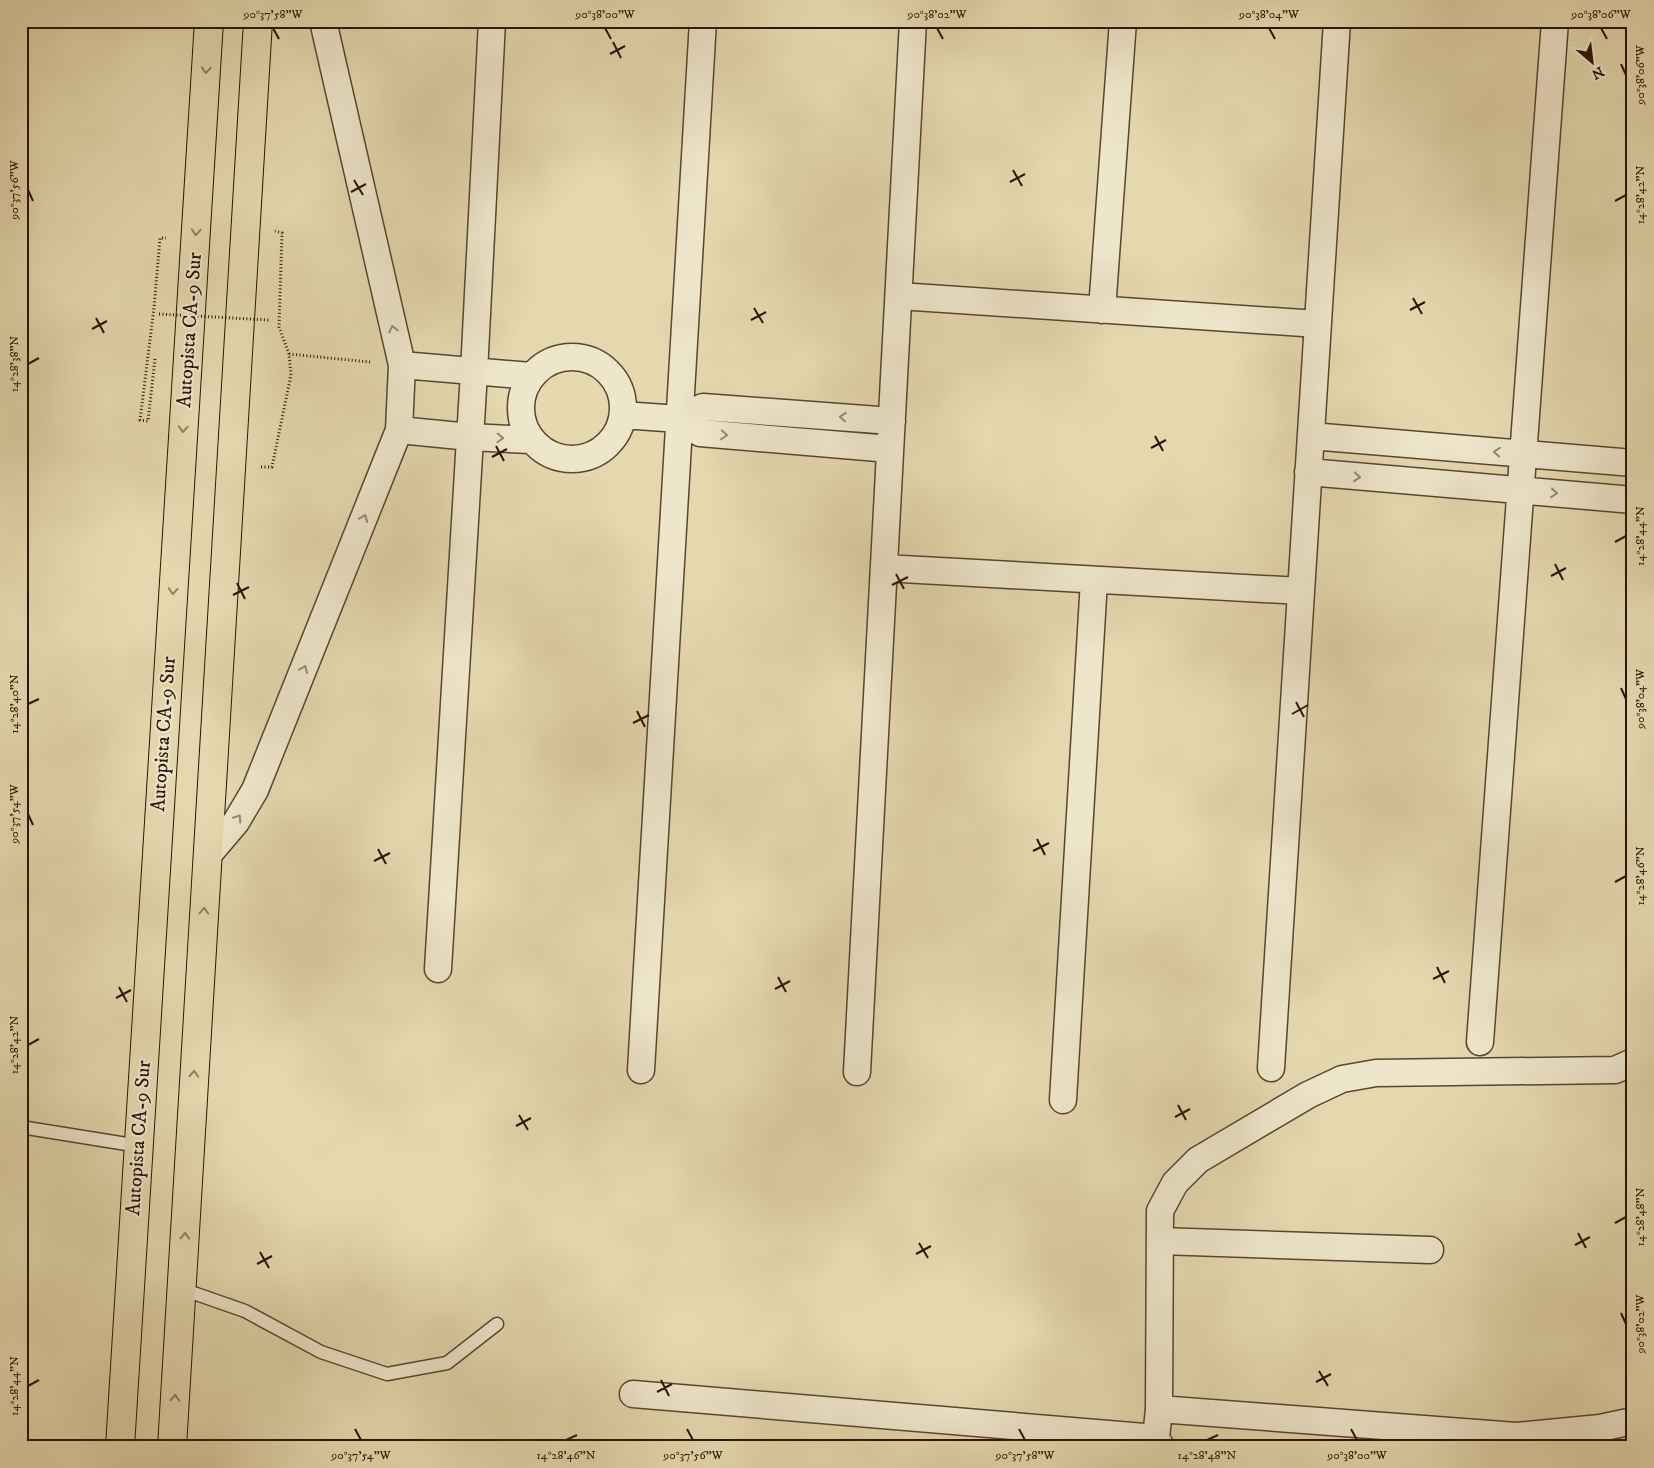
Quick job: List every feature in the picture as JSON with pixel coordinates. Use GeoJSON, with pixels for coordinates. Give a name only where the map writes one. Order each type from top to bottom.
{"type":"FeatureCollection","features":[{"type":"Feature","properties":{"kind":"highway","name":"Autopista CA-9 Sur"},"geometry":{"type":"LineString","coordinates":[[120,1447],[209,21]]}},
{"type":"Feature","properties":{"kind":"highway"},"geometry":{"type":"LineString","coordinates":[[172,1447],[258,21]]}},
{"type":"Feature","properties":{"kind":"street"},"geometry":{"type":"LineString","coordinates":[[208,856],[236,822],[255,790],[399,430],[402,365],[323,21]]}},
{"type":"Feature","properties":{"kind":"street"},"geometry":{"type":"LineString","coordinates":[[438,969],[474,372],[492,21]]}},
{"type":"Feature","properties":{"kind":"street"},"geometry":{"type":"LineString","coordinates":[[641,1070],[702,21]]}},
{"type":"Feature","properties":{"kind":"street"},"geometry":{"type":"LineString","coordinates":[[857,1072],[913,21]]}},
{"type":"Feature","properties":{"kind":"street"},"geometry":{"type":"LineString","coordinates":[[1102,310],[1124,21]]}},
{"type":"Feature","properties":{"kind":"street"},"geometry":{"type":"LineString","coordinates":[[1271,1068],[1337,21]]}},
{"type":"Feature","properties":{"kind":"street"},"geometry":{"type":"LineString","coordinates":[[1480,1042],[1555,21]]}},
{"type":"Feature","properties":{"kind":"street"},"geometry":{"type":"LineString","coordinates":[[898,296],[1318,324]]}},
{"type":"Feature","properties":{"kind":"street"},"geometry":{"type":"LineString","coordinates":[[563,357],[583,357],[600,364],[614,378],[622,396],[623,415],[618,432],[608,446],[594,455],[576,460],[559,459],[543,452],[530,440],[521,420],[521,397],[531,376],[545,364],[563,357]]}},
{"type":"Feature","properties":{"kind":"street"},"geometry":{"type":"LineString","coordinates":[[402,365],[531,376]]}},
{"type":"Feature","properties":{"kind":"street"},"geometry":{"type":"LineString","coordinates":[[679,420],[703,407],[892,421]]}},
{"type":"Feature","properties":{"kind":"street"},"geometry":{"type":"LineString","coordinates":[[623,415],[679,420],[700,433],[890,449]]}},
{"type":"Feature","properties":{"kind":"street"},"geometry":{"type":"LineString","coordinates":[[399,430],[470,437],[530,440]]}},
{"type":"Feature","properties":{"kind":"street"},"geometry":{"type":"LineString","coordinates":[[1311,436],[1633,463]]}},
{"type":"Feature","properties":{"kind":"street"},"geometry":{"type":"LineString","coordinates":[[1308,472],[1633,500]]}},
{"type":"Feature","properties":{"kind":"street"},"geometry":{"type":"LineString","coordinates":[[884,568],[1301,591]]}},
{"type":"Feature","properties":{"kind":"street"},"geometry":{"type":"LineString","coordinates":[[1063,1100],[1094,580]]}},
{"type":"Feature","properties":{"kind":"street"},"geometry":{"type":"LineString","coordinates":[[633,1394],[1158,1442],[1160,1211],[1175,1183],[1198,1160],[1308,1095],[1342,1079],[1376,1073],[1615,1070],[1633,1062]]}},
{"type":"Feature","properties":{"kind":"street"},"geometry":{"type":"LineString","coordinates":[[1160,1241],[1430,1250]]}},
{"type":"Feature","properties":{"kind":"street"},"geometry":{"type":"LineString","coordinates":[[1159,1410],[1516,1436],[1600,1428],[1633,1421]]}},
{"type":"Feature","properties":{"kind":"lane"},"geometry":{"type":"LineString","coordinates":[[21,1127],[138,1146]]}},
{"type":"Feature","properties":{"kind":"lane"},"geometry":{"type":"LineString","coordinates":[[182,1289],[245,1312],[321,1352],[387,1374],[447,1364],[497,1324]]}},
{"type":"Feature","properties":{"kind":"path"},"geometry":{"type":"LineString","coordinates":[[231,468],[272,467],[291,375],[289,354],[279,327],[282,232],[274,231]]}},
{"type":"Feature","properties":{"kind":"path"},"geometry":{"type":"LineString","coordinates":[[154,308],[140,420],[148,421],[155,353]]}},
{"type":"Feature","properties":{"kind":"path"},"geometry":{"type":"LineString","coordinates":[[158,324],[159,314],[270,320],[270,310]]}},
{"type":"Feature","properties":{"kind":"path"},"geometry":{"type":"LineString","coordinates":[[289,354],[402,365]]}}]}
